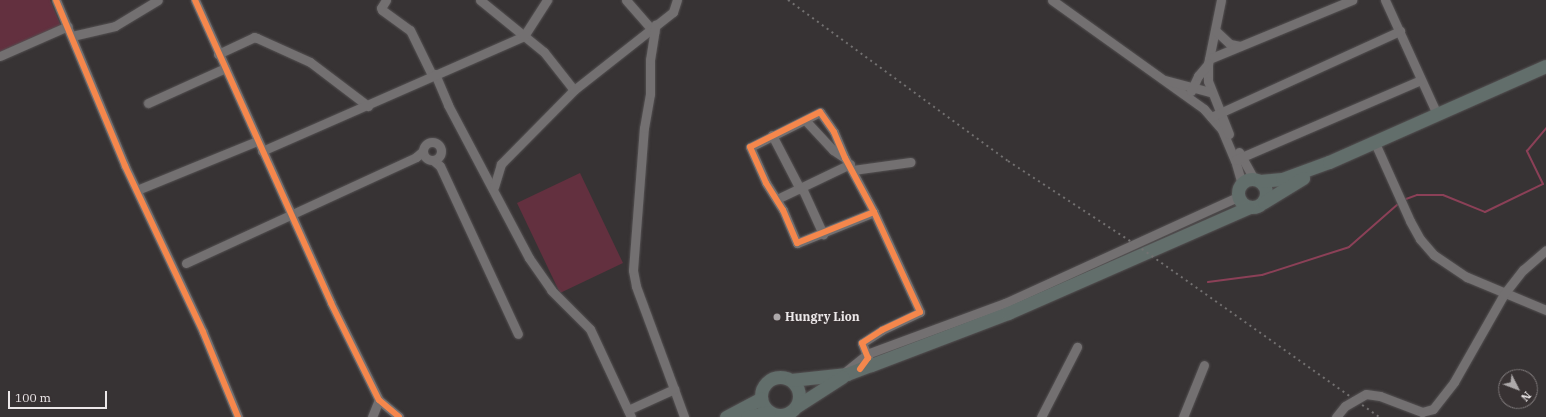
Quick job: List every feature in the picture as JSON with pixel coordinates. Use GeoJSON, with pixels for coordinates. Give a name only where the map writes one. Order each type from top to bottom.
{"type":"FeatureCollection","features":[{"type":"Feature","properties":{"kind":"highway"},"geometry":{"type":"LineString","coordinates":[[1202,228],[1224,213],[1238,191],[1257,180],[1282,179],[1329,162],[1546,66]]}},
{"type":"Feature","properties":{"kind":"highway"},"geometry":{"type":"LineString","coordinates":[[769,414],[761,398],[763,386],[767,381],[778,377],[791,380],[844,374],[1008,313],[1250,207],[1257,206],[1329,162]]}},
{"type":"Feature","properties":{"kind":"highway"},"geometry":{"type":"LineString","coordinates":[[1257,180],[1266,189],[1264,202]]}},
{"type":"Feature","properties":{"kind":"highway"},"geometry":{"type":"LineString","coordinates":[[1238,191],[1242,202],[1250,207]]}},
{"type":"Feature","properties":{"kind":"highway"},"geometry":{"type":"LineString","coordinates":[[747,417],[769,414],[777,416],[791,412],[844,374]]}},
{"type":"Feature","properties":{"kind":"highway"},"geometry":{"type":"LineString","coordinates":[[791,380],[799,392],[791,412]]}},
{"type":"Feature","properties":{"kind":"highway"},"geometry":{"type":"LineString","coordinates":[[726,417],[761,398]]}},
{"type":"Feature","properties":{"kind":"street"},"geometry":{"type":"LineString","coordinates":[[56,0],[137,190],[203,332],[238,417]]}},
{"type":"Feature","properties":{"kind":"street"},"geometry":{"type":"LineString","coordinates":[[72,36],[115,26],[158,0]]}},
{"type":"Feature","properties":{"kind":"street"},"geometry":{"type":"LineString","coordinates":[[195,0],[290,215],[379,400],[399,417]]}},
{"type":"Feature","properties":{"kind":"street"},"geometry":{"type":"LineString","coordinates":[[386,0],[380,8],[410,30],[448,106],[494,187],[539,275],[550,290],[590,329],[629,413],[674,389]]}},
{"type":"Feature","properties":{"kind":"street"},"geometry":{"type":"LineString","coordinates":[[480,0],[549,58],[574,90]]}},
{"type":"Feature","properties":{"kind":"street"},"geometry":{"type":"LineString","coordinates":[[262,151],[368,106],[433,75],[524,36],[548,0]]}},
{"type":"Feature","properties":{"kind":"street"},"geometry":{"type":"LineString","coordinates":[[626,0],[654,28]]}},
{"type":"Feature","properties":{"kind":"street"},"geometry":{"type":"LineString","coordinates":[[494,187],[501,164],[574,90],[673,12],[677,0]]}},
{"type":"Feature","properties":{"kind":"street"},"geometry":{"type":"LineString","coordinates":[[1052,0],[1174,89],[1215,115]]}},
{"type":"Feature","properties":{"kind":"street"},"geometry":{"type":"LineString","coordinates":[[1221,0],[1209,61],[1210,92],[1215,115],[1222,130],[1238,158],[1257,180]]}},
{"type":"Feature","properties":{"kind":"street"},"geometry":{"type":"LineString","coordinates":[[1192,99],[1194,83],[1209,61],[1240,46],[1352,0]]}},
{"type":"Feature","properties":{"kind":"street"},"geometry":{"type":"LineString","coordinates":[[1386,0],[1437,114]]}},
{"type":"Feature","properties":{"kind":"street"},"geometry":{"type":"LineString","coordinates":[[0,56],[68,26]]}},
{"type":"Feature","properties":{"kind":"street"},"geometry":{"type":"LineString","coordinates":[[654,28],[650,60],[650,94],[644,128],[633,270],[636,286],[684,417]]}},
{"type":"Feature","properties":{"kind":"street"},"geometry":{"type":"LineString","coordinates":[[1216,31],[1230,44],[1240,46]]}},
{"type":"Feature","properties":{"kind":"street"},"geometry":{"type":"LineString","coordinates":[[1215,115],[1400,31]]}},
{"type":"Feature","properties":{"kind":"street"},"geometry":{"type":"LineString","coordinates":[[218,54],[254,37],[257,38],[310,62],[368,106]]}},
{"type":"Feature","properties":{"kind":"street"},"geometry":{"type":"LineString","coordinates":[[148,103],[225,68]]}},
{"type":"Feature","properties":{"kind":"street"},"geometry":{"type":"LineString","coordinates":[[1163,80],[1180,84],[1194,83],[1210,92]]}},
{"type":"Feature","properties":{"kind":"street"},"geometry":{"type":"LineString","coordinates":[[1238,158],[1421,80]]}},
{"type":"Feature","properties":{"kind":"street"},"geometry":{"type":"LineString","coordinates":[[860,369],[868,358],[862,343],[882,330],[920,312],[874,212],[834,132],[822,113],[818,112],[805,120],[752,144],[749,150],[766,183],[777,199],[797,243],[823,234],[874,212]]}},
{"type":"Feature","properties":{"kind":"street"},"geometry":{"type":"LineString","coordinates":[[805,120],[832,150],[849,164]]}},
{"type":"Feature","properties":{"kind":"street"},"geometry":{"type":"LineString","coordinates":[[772,135],[801,188],[823,234]]}},
{"type":"Feature","properties":{"kind":"street"},"geometry":{"type":"LineString","coordinates":[[137,190],[257,141]]}},
{"type":"Feature","properties":{"kind":"street"},"geometry":{"type":"LineString","coordinates":[[1374,143],[1420,239],[1434,255],[1450,267],[1504,294],[1546,310]]}},
{"type":"Feature","properties":{"kind":"street"},"geometry":{"type":"LineString","coordinates":[[186,263],[416,158],[433,158],[518,334]]}},
{"type":"Feature","properties":{"kind":"street"},"geometry":{"type":"LineString","coordinates":[[844,374],[867,354],[1005,303],[1238,191],[1238,158]]}},
{"type":"Feature","properties":{"kind":"street"},"geometry":{"type":"LineString","coordinates":[[777,199],[849,164],[910,162]]}},
{"type":"Feature","properties":{"kind":"street"},"geometry":{"type":"LineString","coordinates":[[1336,417],[1345,406],[1366,394],[1380,396],[1422,412],[1433,409],[1450,388],[1504,294],[1523,270],[1546,250]]}},
{"type":"Feature","properties":{"kind":"street"},"geometry":{"type":"LineString","coordinates":[[1041,417],[1076,347]]}},
{"type":"Feature","properties":{"kind":"street"},"geometry":{"type":"LineString","coordinates":[[1183,417],[1204,365]]}},
{"type":"Feature","properties":{"kind":"street"},"geometry":{"type":"LineString","coordinates":[[372,417],[379,400]]}},
{"type":"Feature","properties":{"kind":"shaded area"},"geometry":{"type":"Polygon","coordinates":[[[0,0],[50,0],[61,26],[0,53],[0,0]]]}},
{"type":"Feature","properties":{"kind":"shaded area"},"geometry":{"type":"Polygon","coordinates":[[[580,173],[623,263],[560,293],[517,203],[580,173]]]}},
{"type":"Feature","properties":{"kind":"waterway"},"geometry":{"type":"LineString","coordinates":[[1406,199],[1417,195],[1443,195],[1485,212],[1543,184],[1527,151],[1546,128]]}},
{"type":"Feature","properties":{"kind":"waterway"},"geometry":{"type":"LineString","coordinates":[[1208,282],[1262,275],[1349,247],[1397,205]]}},
{"type":"Feature","properties":{"kind":"railway"},"geometry":{"type":"LineString","coordinates":[[788,0],[1008,161],[1132,242],[1379,417]]}},
{"type":"Feature","properties":{"kind":"cycle path"},"geometry":{"type":"LineString","coordinates":[[56,0],[125,166],[203,332],[238,417]]}},
{"type":"Feature","properties":{"kind":"cycle path"},"geometry":{"type":"LineString","coordinates":[[195,0],[331,303],[379,400],[399,417]]}},
{"type":"Feature","properties":{"kind":"cycle path"},"geometry":{"type":"LineString","coordinates":[[860,369],[868,358],[862,343],[882,330],[920,312],[874,212],[845,158],[834,132],[820,112],[750,147],[766,183],[783,210],[797,243],[874,212]]}},
{"type":"Feature","properties":{"kind":"place","name":"Hungry Lion"},"geometry":{"type":"Point","coordinates":[777,317]}}]}
